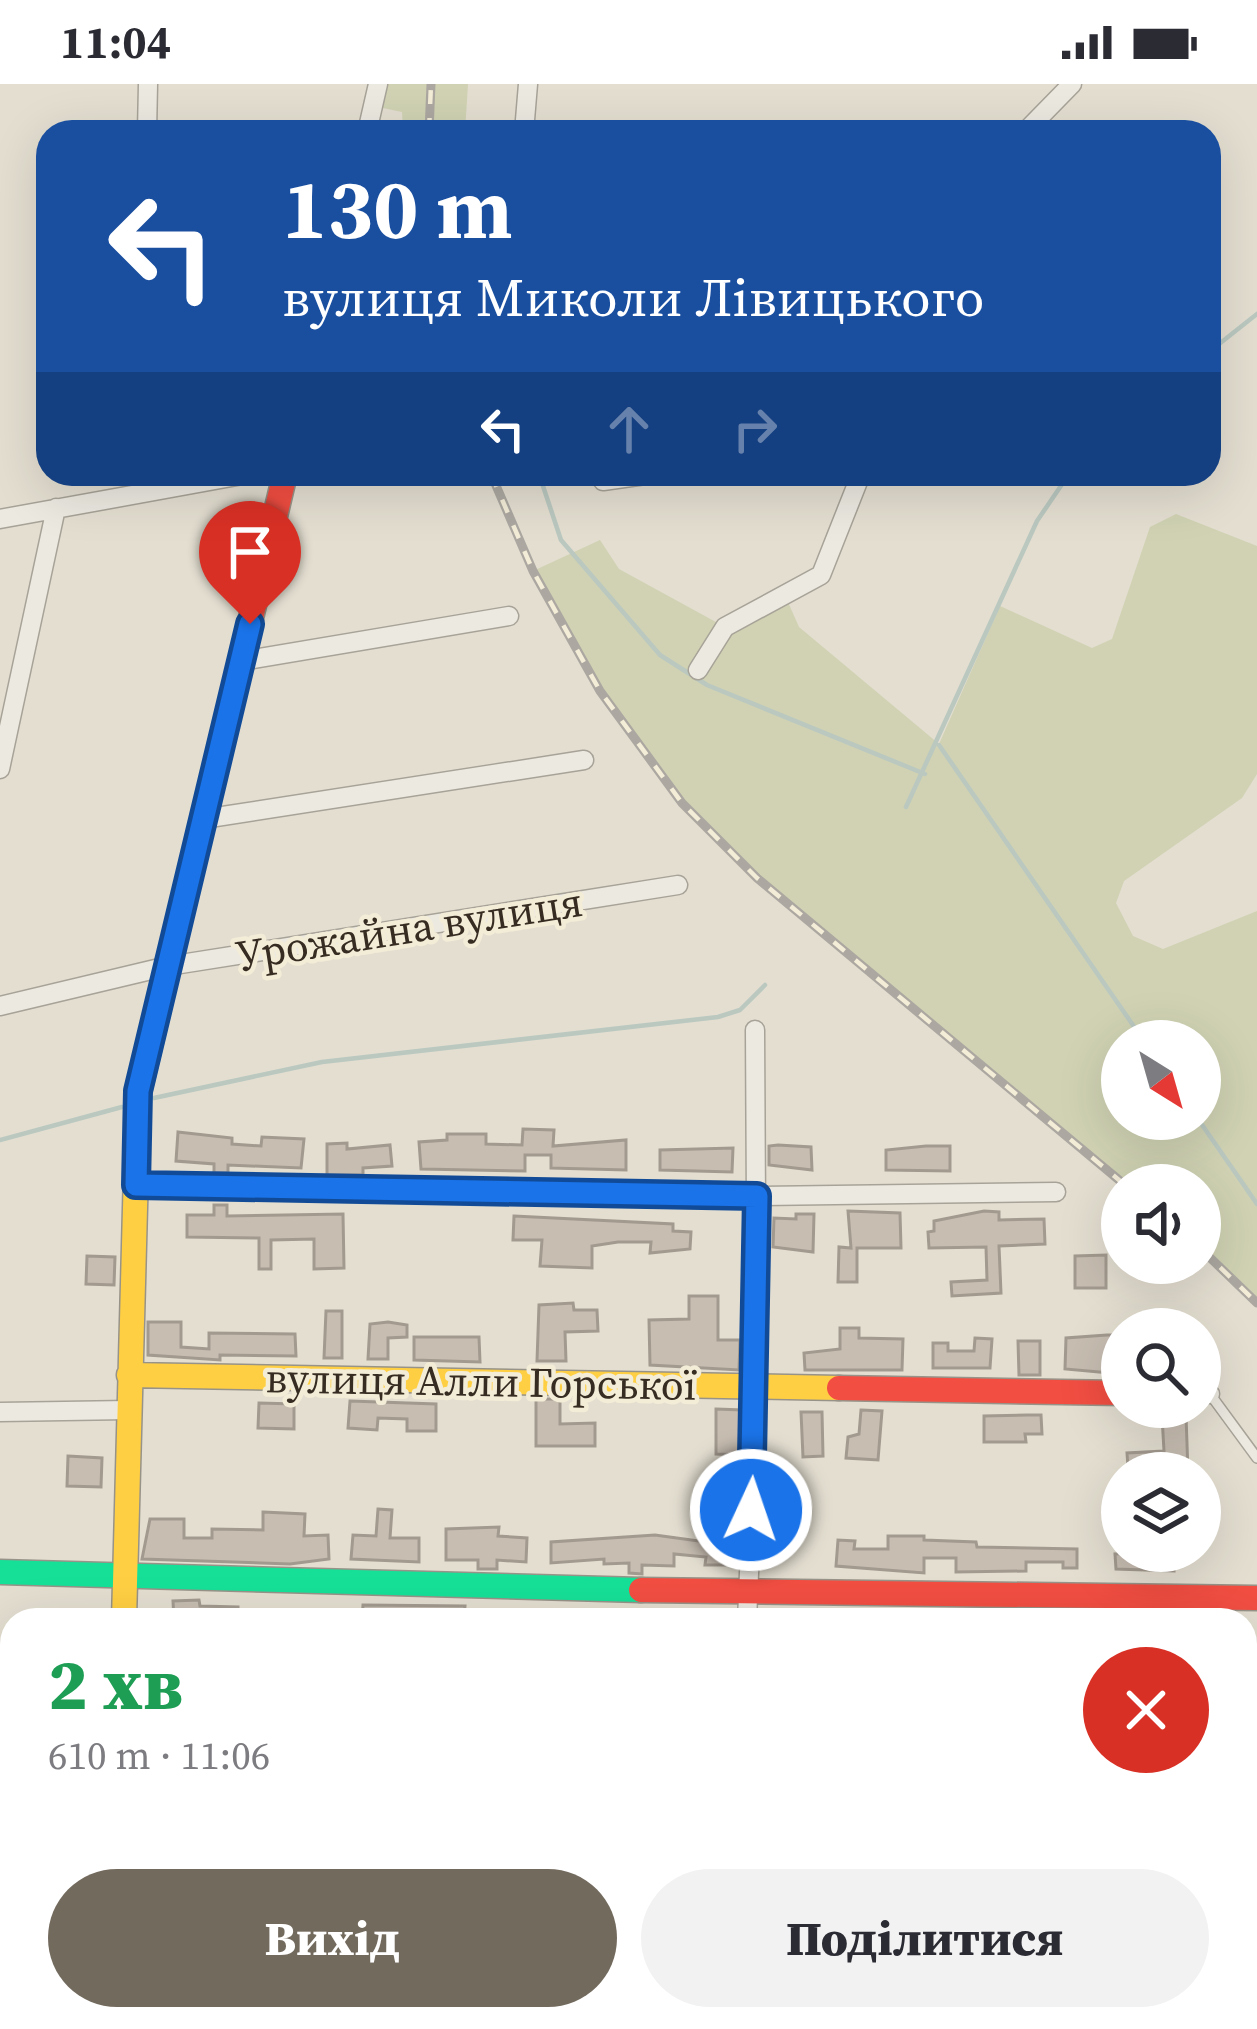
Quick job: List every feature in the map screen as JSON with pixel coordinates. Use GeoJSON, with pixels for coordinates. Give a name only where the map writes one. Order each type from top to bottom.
{"type":"FeatureCollection","features":[{"type":"Feature","properties":{"kind":"street"},"geometry":{"type":"LineString","coordinates":[[147,120],[148,84]]}},
{"type":"Feature","properties":{"kind":"street"},"geometry":{"type":"LineString","coordinates":[[370,120],[378,84]]}},
{"type":"Feature","properties":{"kind":"street"},"geometry":{"type":"LineString","coordinates":[[525,120],[528,84]]}},
{"type":"Feature","properties":{"kind":"street"},"geometry":{"type":"LineString","coordinates":[[1037,120],[1072,84]]}},
{"type":"Feature","properties":{"kind":"street"},"geometry":{"type":"LineString","coordinates":[[0,519],[128,486]]}},
{"type":"Feature","properties":{"kind":"street"},"geometry":{"type":"LineString","coordinates":[[124,1608],[138,1091],[282,486]]}},
{"type":"Feature","properties":{"kind":"street"},"geometry":{"type":"LineString","coordinates":[[698,670],[725,627],[821,574],[856,486]]}},
{"type":"Feature","properties":{"kind":"street"},"geometry":{"type":"LineString","coordinates":[[0,769],[56,508]]}},
{"type":"Feature","properties":{"kind":"street"},"geometry":{"type":"LineString","coordinates":[[241,661],[509,616]]}},
{"type":"Feature","properties":{"kind":"street"},"geometry":{"type":"LineString","coordinates":[[203,819],[584,760]]}},
{"type":"Feature","properties":{"kind":"street","name":"Урожайна вулиця"},"geometry":{"type":"LineString","coordinates":[[0,1006],[168,966],[678,885]]}},
{"type":"Feature","properties":{"kind":"street"},"geometry":{"type":"LineString","coordinates":[[747,1608],[757,1386],[755,1030]]}},
{"type":"Feature","properties":{"kind":"street"},"geometry":{"type":"LineString","coordinates":[[136,1185],[757,1196],[1056,1192]]}},
{"type":"Feature","properties":{"kind":"street","name":"вулиця Алли Горської"},"geometry":{"type":"LineString","coordinates":[[129,1375],[1101,1393]]}},
{"type":"Feature","properties":{"kind":"street"},"geometry":{"type":"LineString","coordinates":[[0,1412],[128,1410]]}},
{"type":"Feature","properties":{"kind":"street"},"geometry":{"type":"LineString","coordinates":[[0,1572],[747,1593],[1257,1598]]}},
{"type":"Feature","properties":{"kind":"lane"},"geometry":{"type":"LineString","coordinates":[[1221,1414],[1257,1458]]}},
{"type":"Feature","properties":{"kind":"green space"},"geometry":{"type":"Polygon","coordinates":[[[378,84],[468,84],[466,120],[402,120],[402,112],[373,106],[378,84]]]}},
{"type":"Feature","properties":{"kind":"green space"},"geometry":{"type":"Polygon","coordinates":[[[1176,514],[1257,546],[1257,774],[1242,798],[1124,881],[1116,903],[1133,936],[1163,949],[1257,911],[1257,1303],[1221,1268],[1221,1164],[1101,1165],[730,853],[624,730],[533,571],[600,540],[619,569],[725,627],[784,593],[799,627],[939,744],[1000,606],[1092,648],[1112,639],[1150,527],[1176,514]]]}},
{"type":"Feature","properties":{"kind":"building"},"geometry":{"type":"Polygon","coordinates":[[[523,1129],[554,1130],[553,1146],[626,1140],[626,1170],[551,1168],[551,1155],[525,1155],[525,1171],[421,1169],[419,1142],[447,1140],[447,1134],[486,1134],[486,1144],[522,1145],[523,1129]]]}},
{"type":"Feature","properties":{"kind":"building"},"geometry":{"type":"Polygon","coordinates":[[[178,1132],[261,1146],[262,1137],[304,1139],[301,1168],[228,1165],[228,1173],[214,1173],[214,1164],[176,1161],[178,1132]]]}},
{"type":"Feature","properties":{"kind":"building"},"geometry":{"type":"Polygon","coordinates":[[[347,1143],[347,1149],[390,1145],[392,1166],[363,1168],[363,1175],[327,1175],[327,1144],[347,1143]]]}},
{"type":"Feature","properties":{"kind":"building"},"geometry":{"type":"Polygon","coordinates":[[[769,1146],[811,1147],[812,1170],[769,1165],[769,1146]]]}},
{"type":"Feature","properties":{"kind":"building"},"geometry":{"type":"Polygon","coordinates":[[[950,1146],[950,1171],[886,1170],[886,1150],[950,1146]]]}},
{"type":"Feature","properties":{"kind":"building"},"geometry":{"type":"Polygon","coordinates":[[[733,1148],[732,1172],[660,1170],[660,1150],[733,1148]]]}},
{"type":"Feature","properties":{"kind":"building"},"geometry":{"type":"Polygon","coordinates":[[[214,1205],[227,1205],[227,1216],[343,1214],[344,1268],[314,1269],[314,1239],[271,1240],[271,1269],[259,1269],[259,1238],[187,1237],[187,1215],[214,1215],[214,1205]]]}},
{"type":"Feature","properties":{"kind":"building"},"geometry":{"type":"Polygon","coordinates":[[[848,1211],[900,1213],[901,1248],[857,1248],[857,1282],[838,1282],[839,1247],[851,1248],[848,1211]]]}},
{"type":"Feature","properties":{"kind":"building"},"geometry":{"type":"Polygon","coordinates":[[[999,1212],[999,1220],[1044,1219],[1045,1244],[999,1246],[1001,1293],[952,1296],[951,1282],[987,1280],[986,1247],[929,1248],[928,1232],[934,1231],[934,1221],[999,1212]]]}},
{"type":"Feature","properties":{"kind":"building"},"geometry":{"type":"Polygon","coordinates":[[[796,1214],[814,1214],[813,1252],[773,1247],[774,1218],[796,1219],[796,1214]]]}},
{"type":"Feature","properties":{"kind":"building"},"geometry":{"type":"Polygon","coordinates":[[[514,1216],[673,1224],[673,1231],[691,1232],[690,1249],[650,1253],[651,1242],[618,1242],[592,1246],[592,1268],[540,1266],[542,1240],[513,1240],[514,1216]]]}},
{"type":"Feature","properties":{"kind":"building"},"geometry":{"type":"Polygon","coordinates":[[[1101,1255],[1101,1284],[1106,1288],[1075,1288],[1075,1256],[1101,1255]]]}},
{"type":"Feature","properties":{"kind":"building"},"geometry":{"type":"Polygon","coordinates":[[[87,1256],[115,1257],[114,1285],[86,1284],[87,1256]]]}},
{"type":"Feature","properties":{"kind":"building"},"geometry":{"type":"Polygon","coordinates":[[[689,1296],[718,1296],[718,1340],[740,1340],[739,1370],[650,1365],[649,1320],[689,1319],[689,1296]]]}},
{"type":"Feature","properties":{"kind":"building"},"geometry":{"type":"Polygon","coordinates":[[[573,1303],[574,1310],[597,1310],[598,1331],[565,1332],[566,1361],[537,1361],[539,1305],[573,1303]]]}},
{"type":"Feature","properties":{"kind":"building"},"geometry":{"type":"Polygon","coordinates":[[[326,1311],[342,1311],[342,1358],[324,1358],[326,1311]]]}},
{"type":"Feature","properties":{"kind":"building"},"geometry":{"type":"Polygon","coordinates":[[[148,1322],[181,1322],[181,1347],[209,1349],[209,1333],[295,1334],[296,1356],[220,1355],[220,1360],[148,1355],[148,1322]]]}},
{"type":"Feature","properties":{"kind":"building"},"geometry":{"type":"Polygon","coordinates":[[[370,1324],[407,1325],[407,1337],[388,1338],[388,1359],[368,1359],[370,1324]]]}},
{"type":"Feature","properties":{"kind":"building"},"geometry":{"type":"Polygon","coordinates":[[[840,1328],[859,1328],[859,1338],[903,1339],[902,1370],[805,1370],[804,1353],[840,1349],[840,1328]]]}},
{"type":"Feature","properties":{"kind":"building"},"geometry":{"type":"Polygon","coordinates":[[[1101,1336],[1101,1372],[1065,1369],[1066,1338],[1101,1336]]]}},
{"type":"Feature","properties":{"kind":"building"},"geometry":{"type":"Polygon","coordinates":[[[414,1337],[479,1337],[480,1362],[414,1360],[414,1337]]]}},
{"type":"Feature","properties":{"kind":"building"},"geometry":{"type":"Polygon","coordinates":[[[975,1338],[992,1339],[990,1368],[933,1368],[933,1343],[948,1343],[948,1351],[974,1351],[975,1338]]]}},
{"type":"Feature","properties":{"kind":"building"},"geometry":{"type":"Polygon","coordinates":[[[1018,1341],[1040,1341],[1040,1375],[1019,1375],[1018,1341]]]}},
{"type":"Feature","properties":{"kind":"building"},"geometry":{"type":"Polygon","coordinates":[[[536,1399],[560,1399],[560,1424],[595,1423],[595,1446],[536,1446],[536,1399]]]}},
{"type":"Feature","properties":{"kind":"building"},"geometry":{"type":"Polygon","coordinates":[[[350,1401],[436,1404],[436,1431],[407,1431],[407,1419],[378,1418],[377,1430],[348,1428],[350,1401]]]}},
{"type":"Feature","properties":{"kind":"building"},"geometry":{"type":"Polygon","coordinates":[[[259,1403],[294,1404],[294,1429],[258,1428],[259,1403]]]}},
{"type":"Feature","properties":{"kind":"building"},"geometry":{"type":"Polygon","coordinates":[[[716,1409],[742,1410],[741,1455],[716,1454],[716,1409]]]}},
{"type":"Feature","properties":{"kind":"building"},"geometry":{"type":"Polygon","coordinates":[[[861,1410],[882,1411],[878,1460],[846,1458],[848,1437],[859,1434],[861,1410]]]}},
{"type":"Feature","properties":{"kind":"building"},"geometry":{"type":"Polygon","coordinates":[[[801,1412],[822,1412],[823,1456],[803,1457],[801,1412]]]}},
{"type":"Feature","properties":{"kind":"building"},"geometry":{"type":"Polygon","coordinates":[[[1041,1415],[1042,1434],[1025,1434],[1026,1442],[984,1442],[984,1416],[1041,1415]]]}},
{"type":"Feature","properties":{"kind":"building"},"geometry":{"type":"Polygon","coordinates":[[[1163,1428],[1186,1428],[1187,1452],[1146,1452],[1164,1451],[1163,1428]]]}},
{"type":"Feature","properties":{"kind":"building"},"geometry":{"type":"Polygon","coordinates":[[[68,1456],[102,1458],[101,1487],[67,1486],[68,1456]]]}},
{"type":"Feature","properties":{"kind":"building"},"geometry":{"type":"Polygon","coordinates":[[[378,1509],[392,1510],[390,1538],[419,1538],[419,1562],[351,1559],[353,1535],[376,1536],[378,1509]]]}},
{"type":"Feature","properties":{"kind":"building"},"geometry":{"type":"Polygon","coordinates":[[[263,1512],[305,1514],[304,1536],[328,1535],[329,1559],[290,1564],[142,1559],[150,1519],[184,1519],[184,1538],[212,1538],[212,1529],[263,1530],[263,1512]]]}},
{"type":"Feature","properties":{"kind":"building"},"geometry":{"type":"Polygon","coordinates":[[[499,1527],[498,1536],[527,1538],[526,1562],[497,1560],[497,1569],[478,1569],[478,1560],[446,1560],[446,1529],[499,1527]]]}},
{"type":"Feature","properties":{"kind":"building"},"geometry":{"type":"Polygon","coordinates":[[[706,1534],[727,1534],[725,1565],[705,1565],[706,1557],[674,1554],[674,1566],[642,1565],[642,1574],[629,1573],[629,1563],[604,1564],[604,1559],[551,1563],[551,1542],[655,1535],[706,1542],[706,1534]]]}},
{"type":"Feature","properties":{"kind":"building"},"geometry":{"type":"Polygon","coordinates":[[[888,1536],[976,1542],[977,1547],[1077,1549],[1077,1568],[1063,1568],[1063,1562],[1026,1562],[1026,1571],[956,1572],[956,1558],[924,1558],[924,1573],[836,1566],[838,1540],[855,1541],[854,1549],[888,1549],[888,1536]]]}},
{"type":"Feature","properties":{"kind":"building"},"geometry":{"type":"Polygon","coordinates":[[[199,1600],[200,1606],[238,1608],[173,1608],[173,1601],[199,1600]]]}},
{"type":"Feature","properties":{"kind":"building"},"geometry":{"type":"Polygon","coordinates":[[[363,1605],[465,1606],[465,1608],[363,1605]]]}},
{"type":"Feature","properties":{"kind":"waterway"},"geometry":{"type":"LineString","coordinates":[[1221,342],[1257,314]]}},
{"type":"Feature","properties":{"kind":"waterway"},"geometry":{"type":"LineString","coordinates":[[543,486],[561,540],[660,655],[707,685],[925,774]]}},
{"type":"Feature","properties":{"kind":"waterway"},"geometry":{"type":"LineString","coordinates":[[906,807],[1037,521],[1061,486]]}},
{"type":"Feature","properties":{"kind":"waterway"},"geometry":{"type":"LineString","coordinates":[[939,745],[1129,1020]]}},
{"type":"Feature","properties":{"kind":"waterway"},"geometry":{"type":"LineString","coordinates":[[154,1098],[322,1062],[718,1017],[740,1010],[765,985]]}},
{"type":"Feature","properties":{"kind":"waterway"},"geometry":{"type":"LineString","coordinates":[[0,1140],[122,1107]]}},
{"type":"Feature","properties":{"kind":"waterway"},"geometry":{"type":"LineString","coordinates":[[1213,1140],[1257,1204]]}},
{"type":"Feature","properties":{"kind":"railway"},"geometry":{"type":"LineString","coordinates":[[430,120],[431,84]]}},
{"type":"Feature","properties":{"kind":"railway"},"geometry":{"type":"LineString","coordinates":[[496,486],[533,571],[600,691],[682,803],[757,878],[1101,1165]]}},
{"type":"Feature","properties":{"kind":"railway"},"geometry":{"type":"LineString","coordinates":[[1221,1268],[1257,1303]]}},
{"type":"Feature","properties":{"kind":"traffic: fast"},"geometry":{"type":"LineString","coordinates":[[0,1572],[641,1590]]}},
{"type":"Feature","properties":{"kind":"traffic: slow"},"geometry":{"type":"LineString","coordinates":[[124,1608],[138,1096]]}},
{"type":"Feature","properties":{"kind":"traffic: slow"},"geometry":{"type":"LineString","coordinates":[[129,1375],[839,1388]]}},
{"type":"Feature","properties":{"kind":"traffic: jam"},"geometry":{"type":"LineString","coordinates":[[138,1096],[282,486]]}},
{"type":"Feature","properties":{"kind":"traffic: jam"},"geometry":{"type":"LineString","coordinates":[[839,1388],[1101,1393]]}},
{"type":"Feature","properties":{"kind":"traffic: jam"},"geometry":{"type":"LineString","coordinates":[[641,1590],[1257,1598]]}},
{"type":"Feature","properties":{"kind":"route"},"geometry":{"type":"LineString","coordinates":[[250,624],[138,1091],[136,1185],[757,1196],[757,1386],[751,1510]]}}]}
